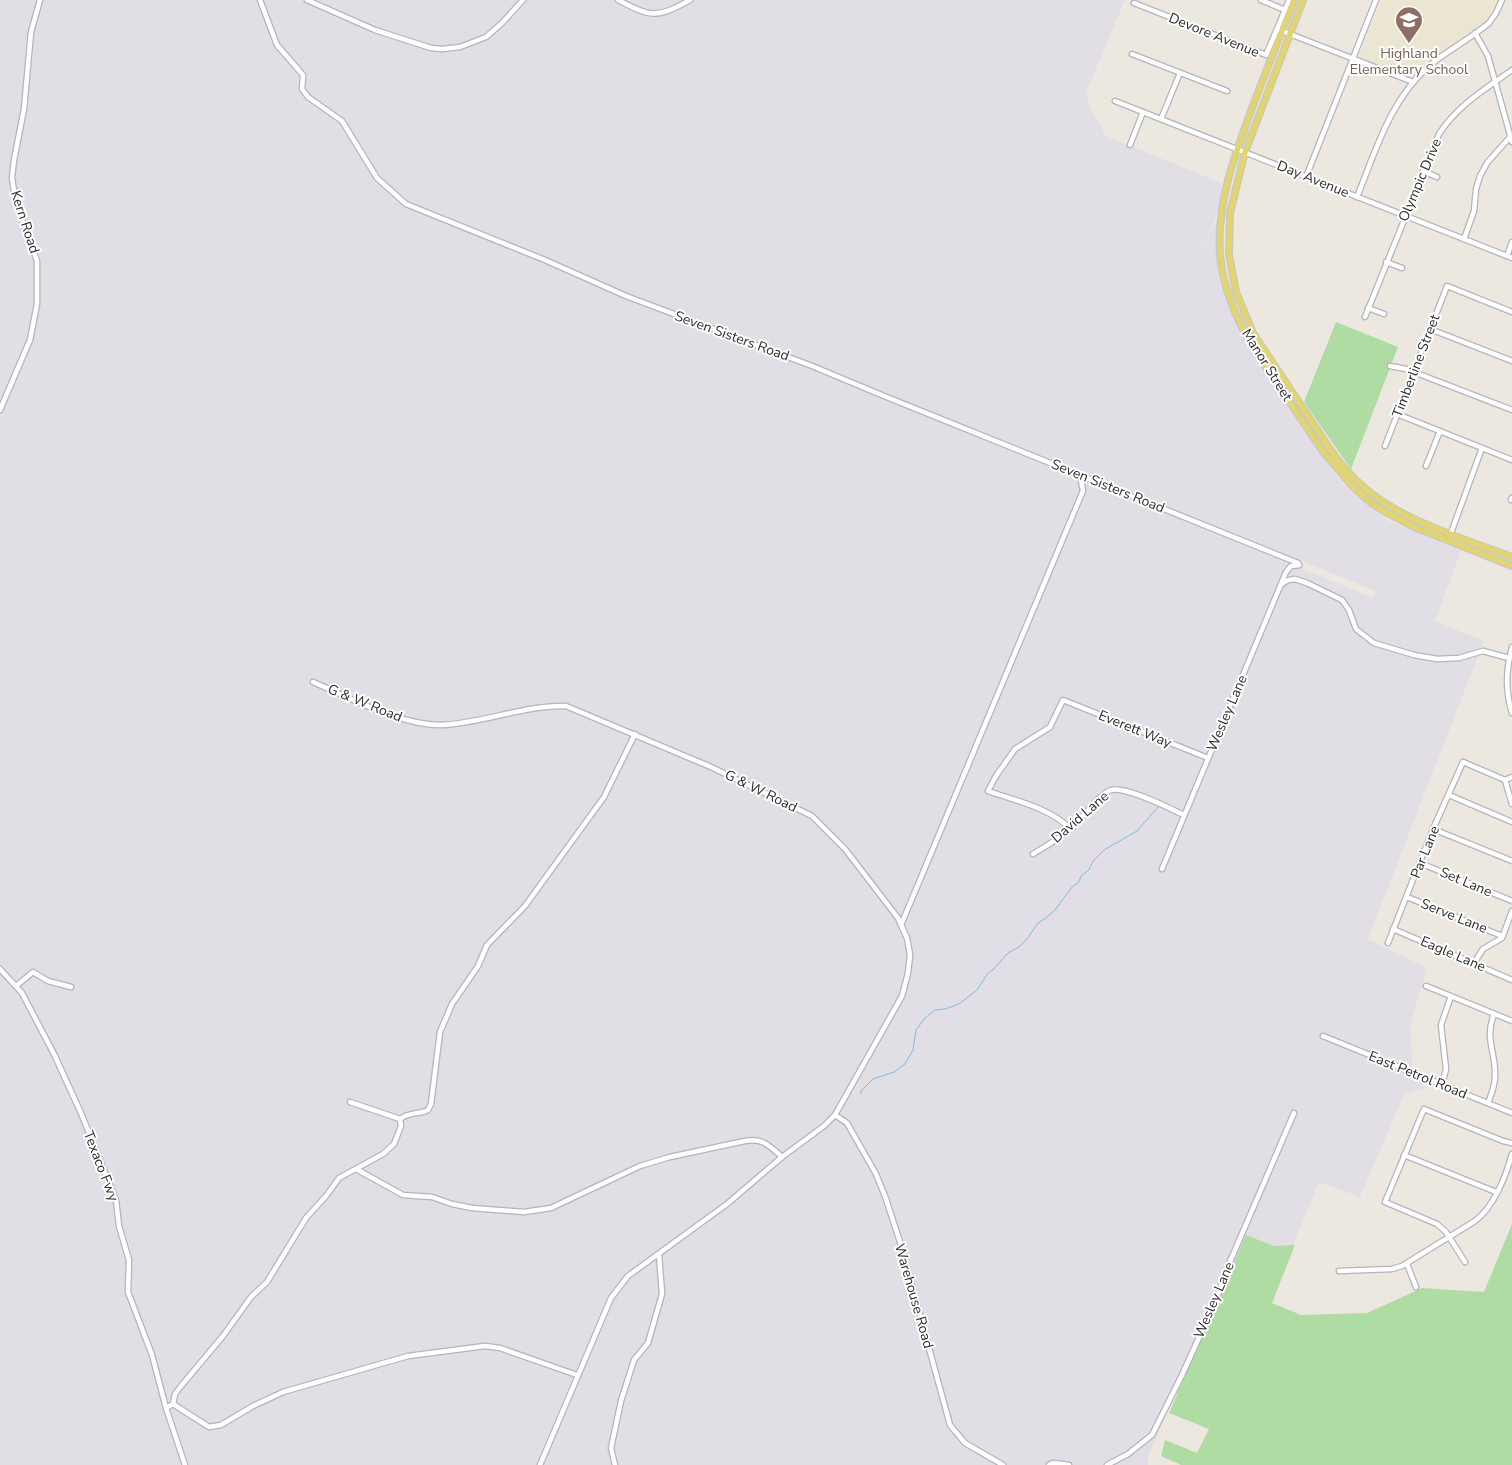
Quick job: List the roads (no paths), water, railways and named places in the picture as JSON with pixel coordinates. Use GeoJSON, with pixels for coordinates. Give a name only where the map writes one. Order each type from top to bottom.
{"type":"FeatureCollection","features":[{"type":"Feature","properties":{"kind":"main road","name":"Manor Street"},"geometry":{"type":"LineString","coordinates":[[1294,0],[1279,30],[1237,148],[1224,201],[1220,255],[1231,301],[1245,335],[1255,351],[1324,453],[1352,486],[1371,503],[1414,527],[1512,566]]}},
{"type":"Feature","properties":{"kind":"main road","name":"Manor Street"},"geometry":{"type":"LineString","coordinates":[[1303,0],[1245,152],[1230,213],[1229,255],[1236,292],[1254,333],[1340,464],[1352,476],[1389,506],[1417,520],[1512,558]]}},
{"type":"Feature","properties":{"kind":"street","name":"Kern Road"},"geometry":{"type":"LineString","coordinates":[[0,410],[30,340],[37,304],[37,261],[16,203],[12,178],[24,109],[31,32],[40,0]]}},
{"type":"Feature","properties":{"kind":"street","name":"Seven Sisters Road"},"geometry":{"type":"LineString","coordinates":[[260,0],[277,45],[303,75],[302,89],[308,97],[342,121],[377,178],[406,204],[545,260],[626,296],[812,366],[1299,565]]}},
{"type":"Feature","properties":{"kind":"street"},"geometry":{"type":"LineString","coordinates":[[307,0],[375,30],[442,49],[460,47],[486,37],[523,0]]}},
{"type":"Feature","properties":{"kind":"street"},"geometry":{"type":"LineString","coordinates":[[618,0],[638,10],[660,14],[690,0]]}},
{"type":"Feature","properties":{"kind":"street"},"geometry":{"type":"LineString","coordinates":[[1261,0],[1285,10]]}},
{"type":"Feature","properties":{"kind":"street"},"geometry":{"type":"LineString","coordinates":[[1289,0],[1279,30],[1412,82]]}},
{"type":"Feature","properties":{"kind":"street"},"geometry":{"type":"LineString","coordinates":[[1306,176],[1376,0]]}},
{"type":"Feature","properties":{"kind":"street"},"geometry":{"type":"LineString","coordinates":[[1357,197],[1388,119],[1412,82],[1434,62],[1493,18],[1502,0]]}},
{"type":"Feature","properties":{"kind":"street","name":"Devore Avenue"},"geometry":{"type":"LineString","coordinates":[[1134,3],[1266,55],[1279,30]]}},
{"type":"Feature","properties":{"kind":"street"},"geometry":{"type":"LineString","coordinates":[[1464,239],[1474,211],[1476,189],[1480,176],[1487,163],[1511,139],[1488,56],[1475,33]]}},
{"type":"Feature","properties":{"kind":"street"},"geometry":{"type":"LineString","coordinates":[[1132,54],[1227,91]]}},
{"type":"Feature","properties":{"kind":"street","name":"Olympic Drive"},"geometry":{"type":"LineString","coordinates":[[1365,317],[1438,134],[1464,104],[1512,70]]}},
{"type":"Feature","properties":{"kind":"street"},"geometry":{"type":"LineString","coordinates":[[1162,119],[1180,73]]}},
{"type":"Feature","properties":{"kind":"street","name":"Day Avenue"},"geometry":{"type":"LineString","coordinates":[[1115,100],[1509,257]]}},
{"type":"Feature","properties":{"kind":"street"},"geometry":{"type":"LineString","coordinates":[[1130,145],[1143,112]]}},
{"type":"Feature","properties":{"kind":"street"},"geometry":{"type":"LineString","coordinates":[[1422,171],[1437,177]]}},
{"type":"Feature","properties":{"kind":"street"},"geometry":{"type":"LineString","coordinates":[[1509,257],[1512,242]]}},
{"type":"Feature","properties":{"kind":"street"},"geometry":{"type":"LineString","coordinates":[[1386,262],[1402,268]]}},
{"type":"Feature","properties":{"kind":"street","name":"Timberline Street"},"geometry":{"type":"LineString","coordinates":[[1385,446],[1447,286],[1512,312]]}},
{"type":"Feature","properties":{"kind":"street"},"geometry":{"type":"LineString","coordinates":[[1368,308],[1384,314]]}},
{"type":"Feature","properties":{"kind":"street"},"geometry":{"type":"LineString","coordinates":[[1430,329],[1512,361]]}},
{"type":"Feature","properties":{"kind":"street"},"geometry":{"type":"LineString","coordinates":[[1390,366],[1414,372],[1512,410]]}},
{"type":"Feature","properties":{"kind":"street"},"geometry":{"type":"LineString","coordinates":[[1397,414],[1512,460]]}},
{"type":"Feature","properties":{"kind":"street"},"geometry":{"type":"LineString","coordinates":[[1426,466],[1440,431]]}},
{"type":"Feature","properties":{"kind":"street"},"geometry":{"type":"LineString","coordinates":[[1451,533],[1482,448]]}},
{"type":"Feature","properties":{"kind":"street"},"geometry":{"type":"LineString","coordinates":[[901,925],[1083,491],[1080,475]]}},
{"type":"Feature","properties":{"kind":"street","name":"Wesley Lane"},"geometry":{"type":"LineString","coordinates":[[1162,869],[1287,570],[1291,566],[1299,565]]}},
{"type":"Feature","properties":{"kind":"street"},"geometry":{"type":"LineString","coordinates":[[1281,584],[1288,580],[1307,583],[1342,600],[1349,610],[1356,630],[1374,643],[1414,655],[1437,659],[1459,658],[1483,651],[1509,658]]}},
{"type":"Feature","properties":{"kind":"street"},"geometry":{"type":"LineString","coordinates":[[1512,647],[1509,658],[1509,702],[1512,713]]}},
{"type":"Feature","properties":{"kind":"street","name":"G & W Road"},"geometry":{"type":"LineString","coordinates":[[313,682],[394,715],[420,723],[442,725],[460,723],[546,705],[566,706],[635,734],[711,767],[812,816],[845,850],[898,918],[907,938],[910,954],[908,973],[902,996],[835,1115],[727,1204],[628,1276],[616,1290],[577,1375],[540,1465]]}},
{"type":"Feature","properties":{"kind":"street","name":"Everett Way"},"geometry":{"type":"LineString","coordinates":[[1071,829],[1041,809],[988,791],[1015,749],[1050,727],[1063,700],[1208,758]]}},
{"type":"Feature","properties":{"kind":"street"},"geometry":{"type":"LineString","coordinates":[[350,1102],[400,1119],[410,1113],[428,1110],[431,1104],[440,1032],[452,1004],[478,966],[487,945],[525,906],[604,797],[635,734]]}},
{"type":"Feature","properties":{"kind":"street","name":"Par Lane"},"geometry":{"type":"LineString","coordinates":[[1388,943],[1433,829],[1463,762],[1505,780]]}},
{"type":"Feature","properties":{"kind":"street"},"geometry":{"type":"LineString","coordinates":[[1512,777],[1505,780],[1512,804]]}},
{"type":"Feature","properties":{"kind":"street","name":"David Lane"},"geometry":{"type":"LineString","coordinates":[[1033,854],[1071,829],[1100,796],[1112,790],[1122,790],[1136,794],[1184,814]]}},
{"type":"Feature","properties":{"kind":"street"},"geometry":{"type":"LineString","coordinates":[[1449,795],[1512,822]]}},
{"type":"Feature","properties":{"kind":"street"},"geometry":{"type":"LineString","coordinates":[[1433,829],[1512,861]]}},
{"type":"Feature","properties":{"kind":"street","name":"Set Lane"},"geometry":{"type":"LineString","coordinates":[[1420,863],[1512,901]]}},
{"type":"Feature","properties":{"kind":"street","name":"Serve Lane"},"geometry":{"type":"LineString","coordinates":[[1406,897],[1502,936]]}},
{"type":"Feature","properties":{"kind":"street"},"geometry":{"type":"LineString","coordinates":[[1474,963],[1484,949],[1498,941],[1502,936],[1512,911]]}},
{"type":"Feature","properties":{"kind":"street","name":"Eagle Lane"},"geometry":{"type":"LineString","coordinates":[[1393,929],[1512,980]]}},
{"type":"Feature","properties":{"kind":"street","name":"Texaco Fwy"},"geometry":{"type":"LineString","coordinates":[[0,970],[22,993],[54,1054],[81,1113],[116,1200],[119,1226],[129,1260],[128,1292],[152,1355],[166,1408],[185,1465]]}},
{"type":"Feature","properties":{"kind":"street"},"geometry":{"type":"LineString","coordinates":[[16,986],[33,972],[48,981],[71,987]]}},
{"type":"Feature","properties":{"kind":"street"},"geometry":{"type":"LineString","coordinates":[[1426,986],[1512,1021]]}},
{"type":"Feature","properties":{"kind":"street"},"geometry":{"type":"LineString","coordinates":[[1442,1085],[1446,1069],[1441,1025],[1451,996]]}},
{"type":"Feature","properties":{"kind":"street"},"geometry":{"type":"LineString","coordinates":[[1488,1103],[1494,1088],[1495,1076],[1489,1034],[1494,1014]]}},
{"type":"Feature","properties":{"kind":"street","name":"East Petrol Road"},"geometry":{"type":"LineString","coordinates":[[1323,1036],[1512,1113]]}},
{"type":"Feature","properties":{"kind":"street"},"geometry":{"type":"LineString","coordinates":[[1465,1262],[1450,1237],[1442,1228],[1432,1221],[1385,1202],[1424,1109],[1512,1143]]}},
{"type":"Feature","properties":{"kind":"street","name":"Wesley Lane"},"geometry":{"type":"LineString","coordinates":[[1107,1465],[1128,1454],[1152,1435],[1215,1302],[1228,1264],[1294,1113]]}},
{"type":"Feature","properties":{"kind":"street","name":"Warehouse Road"},"geometry":{"type":"LineString","coordinates":[[835,1115],[847,1123],[876,1174],[885,1196],[900,1242],[950,1425],[965,1443],[1003,1465]]}},
{"type":"Feature","properties":{"kind":"street"},"geometry":{"type":"LineString","coordinates":[[166,1408],[173,1404],[181,1386],[223,1336],[251,1297],[274,1273],[306,1218],[326,1196],[338,1178],[383,1154],[394,1144],[401,1126],[400,1119]]}},
{"type":"Feature","properties":{"kind":"street"},"geometry":{"type":"LineString","coordinates":[[356,1169],[403,1195],[432,1197],[472,1208],[524,1212],[551,1208],[640,1166],[749,1140],[762,1141],[782,1157]]}},
{"type":"Feature","properties":{"kind":"street"},"geometry":{"type":"LineString","coordinates":[[1338,1271],[1392,1269],[1407,1264],[1480,1217],[1489,1207],[1512,1154]]}},
{"type":"Feature","properties":{"kind":"street"},"geometry":{"type":"LineString","coordinates":[[1404,1155],[1496,1192]]}},
{"type":"Feature","properties":{"kind":"street"},"geometry":{"type":"LineString","coordinates":[[615,1465],[611,1448],[622,1401],[634,1360],[648,1343],[662,1294],[659,1254]]}},
{"type":"Feature","properties":{"kind":"street"},"geometry":{"type":"LineString","coordinates":[[1407,1264],[1416,1287]]}},
{"type":"Feature","properties":{"kind":"street"},"geometry":{"type":"LineString","coordinates":[[173,1404],[209,1427],[215,1427],[283,1392],[414,1354],[448,1352],[485,1346],[500,1348],[577,1375]]}},
{"type":"Feature","properties":{"kind":"street"},"geometry":{"type":"LineString","coordinates":[[1049,1465],[1053,1463],[1069,1465]]}},
{"type":"Feature","properties":{"kind":"waterway"},"geometry":{"type":"LineString","coordinates":[[861,1094],[861,1091],[873,1079],[894,1072],[905,1064],[913,1050],[916,1030],[925,1018],[935,1010],[959,1004],[977,990],[988,973],[1008,953],[1019,947],[1038,923],[1055,910],[1072,887],[1078,883],[1082,875],[1089,870],[1093,861],[1104,850],[1137,831],[1158,807]]}},
{"type":"Feature","properties":{"kind":"place","name":"Highland Elementary School"},"geometry":{"type":"Point","coordinates":[1409,44]}}]}
